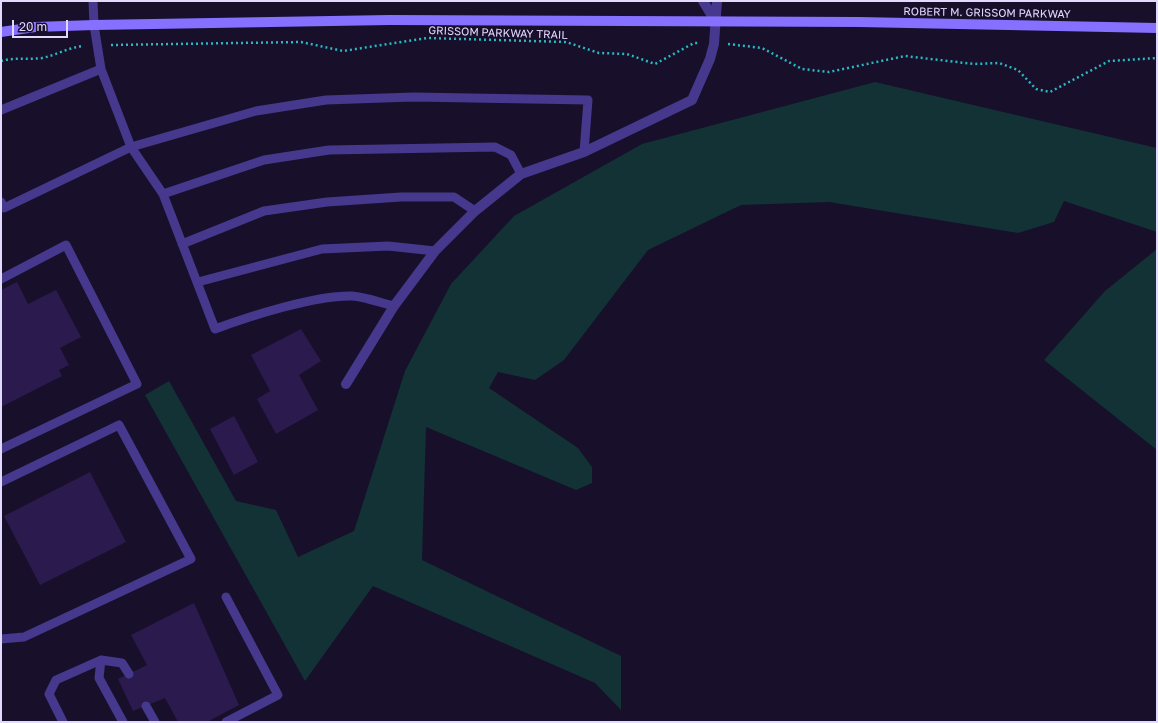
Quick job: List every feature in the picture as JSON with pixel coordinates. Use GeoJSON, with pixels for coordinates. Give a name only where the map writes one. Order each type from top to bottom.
{"type":"FeatureCollection","features":[{"type":"Feature","properties":{"kind":"main road","name":"ROBERT M. GRISSOM PARKWAY"},"geometry":{"type":"LineString","coordinates":[[1,32],[35,28],[94,25],[390,20],[715,21],[1157,28]]}},
{"type":"Feature","properties":{"kind":"street"},"geometry":{"type":"LineString","coordinates":[[703,1],[715,21]]}},
{"type":"Feature","properties":{"kind":"street"},"geometry":{"type":"LineString","coordinates":[[346,384],[394,306],[435,252],[475,211],[521,174],[584,152],[692,100],[710,59],[714,44],[717,1]]}},
{"type":"Feature","properties":{"kind":"lane"},"geometry":{"type":"LineString","coordinates":[[94,1],[94,25],[101,70],[131,147],[163,194],[216,329],[236,321],[314,300],[353,296],[394,306]]}},
{"type":"Feature","properties":{"kind":"lane"},"geometry":{"type":"LineString","coordinates":[[1,110],[101,70]]}},
{"type":"Feature","properties":{"kind":"lane"},"geometry":{"type":"LineString","coordinates":[[1,202],[4,208],[131,147],[256,111],[326,100],[413,97],[588,100],[584,152]]}},
{"type":"Feature","properties":{"kind":"lane"},"geometry":{"type":"LineString","coordinates":[[163,194],[264,160],[329,150],[494,148],[511,155],[521,174]]}},
{"type":"Feature","properties":{"kind":"lane"},"geometry":{"type":"LineString","coordinates":[[182,244],[264,211],[327,202],[401,197],[454,197],[475,211]]}},
{"type":"Feature","properties":{"kind":"lane"},"geometry":{"type":"LineString","coordinates":[[1,278],[66,245],[137,384],[1,449]]}},
{"type":"Feature","properties":{"kind":"lane"},"geometry":{"type":"LineString","coordinates":[[198,282],[322,249],[388,246],[435,252]]}},
{"type":"Feature","properties":{"kind":"lane"},"geometry":{"type":"LineString","coordinates":[[1,482],[119,425],[191,559],[24,637],[1,639]]}},
{"type":"Feature","properties":{"kind":"lane"},"geometry":{"type":"LineString","coordinates":[[226,597],[278,695],[226,722]]}},
{"type":"Feature","properties":{"kind":"lane"},"geometry":{"type":"LineString","coordinates":[[63,722],[49,694],[56,680],[100,660],[122,663],[129,674]]}},
{"type":"Feature","properties":{"kind":"lane"},"geometry":{"type":"LineString","coordinates":[[100,660],[99,678],[123,722]]}},
{"type":"Feature","properties":{"kind":"lane"},"geometry":{"type":"LineString","coordinates":[[146,706],[155,722]]}},
{"type":"Feature","properties":{"kind":"path","name":"GRISSOM PARKWAY TRAIL"},"geometry":{"type":"LineString","coordinates":[[1,61],[7,59],[42,58],[73,47],[301,42],[343,51],[427,38],[566,42],[599,53],[627,54],[655,64],[694,43],[733,44],[762,48],[802,69],[829,72],[905,56],[974,64],[999,63],[1018,70],[1036,89],[1050,92],[1109,61],[1157,58]]}},
{"type":"Feature","properties":{"kind":"green space"},"geometry":{"type":"Polygon","coordinates":[[[875,82],[1157,148],[1157,232],[1064,201],[1054,222],[1018,233],[829,202],[741,205],[648,250],[564,360],[535,380],[498,372],[489,388],[578,448],[592,467],[592,483],[576,490],[426,427],[422,560],[621,656],[621,710],[595,683],[373,586],[305,681],[145,395],[169,381],[236,501],[276,510],[298,557],[354,531],[405,371],[451,284],[514,216],[642,144],[875,82]]]}},
{"type":"Feature","properties":{"kind":"green space"},"geometry":{"type":"Polygon","coordinates":[[[1157,249],[1157,450],[1044,360],[1105,291],[1157,249]]]}},
{"type":"Feature","properties":{"kind":"building"},"geometry":{"type":"Polygon","coordinates":[[[17,282],[28,304],[56,290],[81,337],[60,348],[69,365],[59,370],[62,376],[1,407],[1,290],[17,282]]]}},
{"type":"Feature","properties":{"kind":"building"},"geometry":{"type":"Polygon","coordinates":[[[301,329],[321,361],[299,375],[318,410],[276,434],[257,399],[270,391],[251,355],[301,329]]]}},
{"type":"Feature","properties":{"kind":"building"},"geometry":{"type":"Polygon","coordinates":[[[234,416],[258,462],[234,475],[210,429],[234,416]]]}},
{"type":"Feature","properties":{"kind":"building"},"geometry":{"type":"Polygon","coordinates":[[[90,472],[126,542],[40,585],[4,516],[90,472]]]}},
{"type":"Feature","properties":{"kind":"building"},"geometry":{"type":"Polygon","coordinates":[[[194,603],[239,705],[207,722],[178,722],[165,698],[133,711],[118,679],[147,665],[131,635],[194,603]]]}}]}
